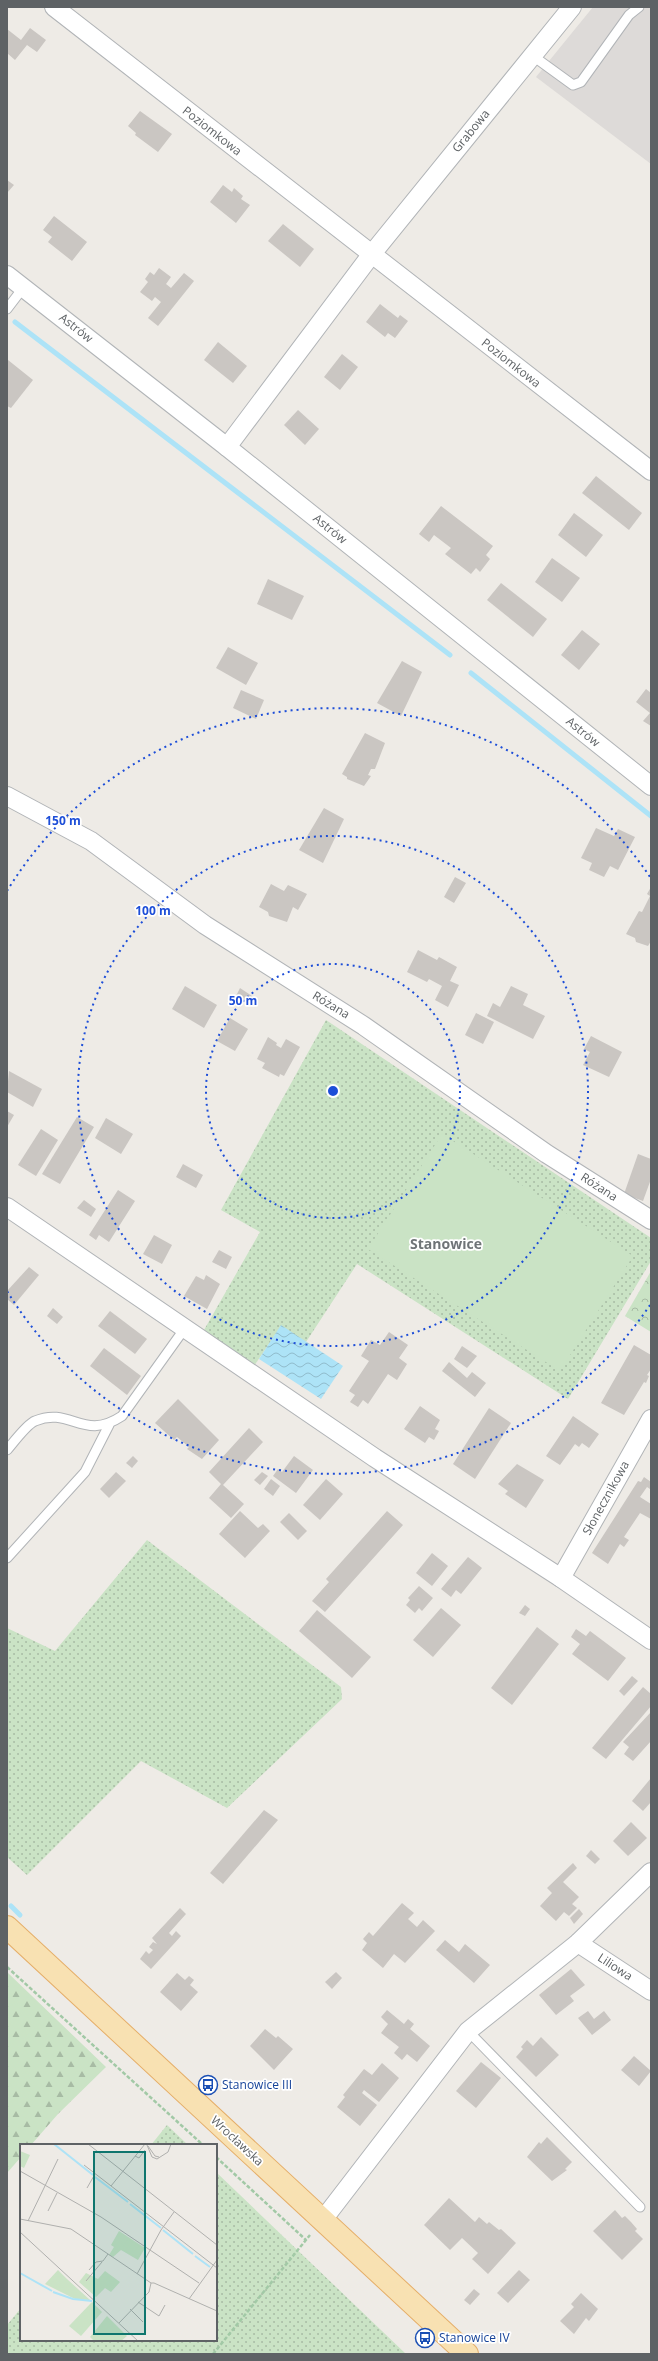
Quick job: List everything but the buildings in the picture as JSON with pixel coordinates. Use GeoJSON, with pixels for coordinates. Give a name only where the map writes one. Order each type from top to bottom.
{"type":"FeatureCollection","features":[{"type":"Feature","properties":{"kind":"main road","name":"Wrocławska"},"geometry":{"type":"LineString","coordinates":[[7,1927],[467,2354]]}},
{"type":"Feature","properties":{"kind":"street","name":"Poziomkowa"},"geometry":{"type":"LineString","coordinates":[[54,7],[371,255],[651,471]]}},
{"type":"Feature","properties":{"kind":"street","name":"Grabowa"},"geometry":{"type":"LineString","coordinates":[[371,255],[572,7]]}},
{"type":"Feature","properties":{"kind":"street"},"geometry":{"type":"LineString","coordinates":[[227,447],[371,255]]}},
{"type":"Feature","properties":{"kind":"street","name":"Astrów"},"geometry":{"type":"LineString","coordinates":[[7,275],[227,447],[651,786]]}},
{"type":"Feature","properties":{"kind":"street","name":"Różana"},"geometry":{"type":"LineString","coordinates":[[7,796],[91,841],[205,925],[364,1026],[547,1154],[651,1220]]}},
{"type":"Feature","properties":{"kind":"street"},"geometry":{"type":"LineString","coordinates":[[7,1208],[375,1458],[561,1578],[651,1640]]}},
{"type":"Feature","properties":{"kind":"street","name":"Słonecznikowa"},"geometry":{"type":"LineString","coordinates":[[561,1578],[651,1419]]}},
{"type":"Feature","properties":{"kind":"street"},"geometry":{"type":"LineString","coordinates":[[322,2221],[468,2031],[578,1943],[651,1872]]}},
{"type":"Feature","properties":{"kind":"street","name":"Liliowa"},"geometry":{"type":"LineString","coordinates":[[578,1943],[651,1991]]}},
{"type":"Feature","properties":{"kind":"lane"},"geometry":{"type":"LineString","coordinates":[[533,56],[573,85],[581,82],[629,15],[639,7]]}},
{"type":"Feature","properties":{"kind":"lane"},"geometry":{"type":"LineString","coordinates":[[7,309],[23,288]]}},
{"type":"Feature","properties":{"kind":"lane"},"geometry":{"type":"LineString","coordinates":[[7,1558],[85,1472],[109,1425],[122,1416],[185,1328]]}},
{"type":"Feature","properties":{"kind":"lane"},"geometry":{"type":"LineString","coordinates":[[7,1450],[34,1421],[60,1417],[90,1427],[109,1425]]}},
{"type":"Feature","properties":{"kind":"lane"},"geometry":{"type":"LineString","coordinates":[[468,2031],[640,2207]]}},
{"type":"Feature","properties":{"kind":"path"},"geometry":{"type":"LineString","coordinates":[[7,1967],[202,2144]]}},
{"type":"Feature","properties":{"kind":"path"},"geometry":{"type":"LineString","coordinates":[[217,2158],[306,2240]]}},
{"type":"Feature","properties":{"kind":"path"},"geometry":{"type":"LineString","coordinates":[[213,2354],[322,2221]]}},
{"type":"Feature","properties":{"kind":"shaded area"},"geometry":{"type":"Polygon","coordinates":[[[593,7],[651,7],[651,164],[536,77],[593,7]]]}},
{"type":"Feature","properties":{"kind":"green space"},"geometry":{"type":"Polygon","coordinates":[[[326,1020],[651,1238],[651,1261],[568,1399],[357,1264],[306,1342],[281,1326],[254,1366],[204,1330],[260,1232],[221,1210],[326,1020]]]}},
{"type":"Feature","properties":{"kind":"green space"},"geometry":{"type":"Polygon","coordinates":[[[442,1134],[633,1256],[560,1371],[368,1249],[442,1134]]]}},
{"type":"Feature","properties":{"kind":"green space"},"geometry":{"type":"Polygon","coordinates":[[[651,1271],[651,1332],[625,1316],[651,1271]]]}},
{"type":"Feature","properties":{"kind":"green space"},"geometry":{"type":"Polygon","coordinates":[[[147,1540],[341,1687],[342,1699],[227,1808],[141,1761],[27,1875],[7,1857],[7,1628],[55,1651],[147,1540]]]}},
{"type":"Feature","properties":{"kind":"green space"},"geometry":{"type":"Polygon","coordinates":[[[7,1972],[106,2067],[58,2114],[32,2144],[20,2144],[20,2158],[7,2173],[7,1972]]]}},
{"type":"Feature","properties":{"kind":"green space"},"geometry":{"type":"Polygon","coordinates":[[[167,2125],[187,2144],[152,2144],[167,2125]]]}},
{"type":"Feature","properties":{"kind":"green space"},"geometry":{"type":"Polygon","coordinates":[[[217,2173],[406,2354],[7,2354],[7,2325],[20,2309],[20,2341],[217,2341],[217,2173]]]}},
{"type":"Feature","properties":{"kind":"water"},"geometry":{"type":"Polygon","coordinates":[[[281,1325],[343,1366],[321,1399],[259,1359],[281,1325]]]}},
{"type":"Feature","properties":{"kind":"waterway"},"geometry":{"type":"LineString","coordinates":[[15,322],[450,655]]}},
{"type":"Feature","properties":{"kind":"waterway"},"geometry":{"type":"LineString","coordinates":[[471,673],[651,816]]}},
{"type":"Feature","properties":{"kind":"waterway"},"geometry":{"type":"LineString","coordinates":[[11,1906],[20,1915]]}},
{"type":"Feature","properties":{"kind":"place","name":"Stanowice III"},"geometry":{"type":"Point","coordinates":[208,2085]}},
{"type":"Feature","properties":{"kind":"place","name":"Stanowice IV"},"geometry":{"type":"Point","coordinates":[425,2338]}},
{"type":"Feature","properties":{"kind":"district","name":"Stanowice"},"geometry":{"type":"Point","coordinates":[446,1244]}}]}
